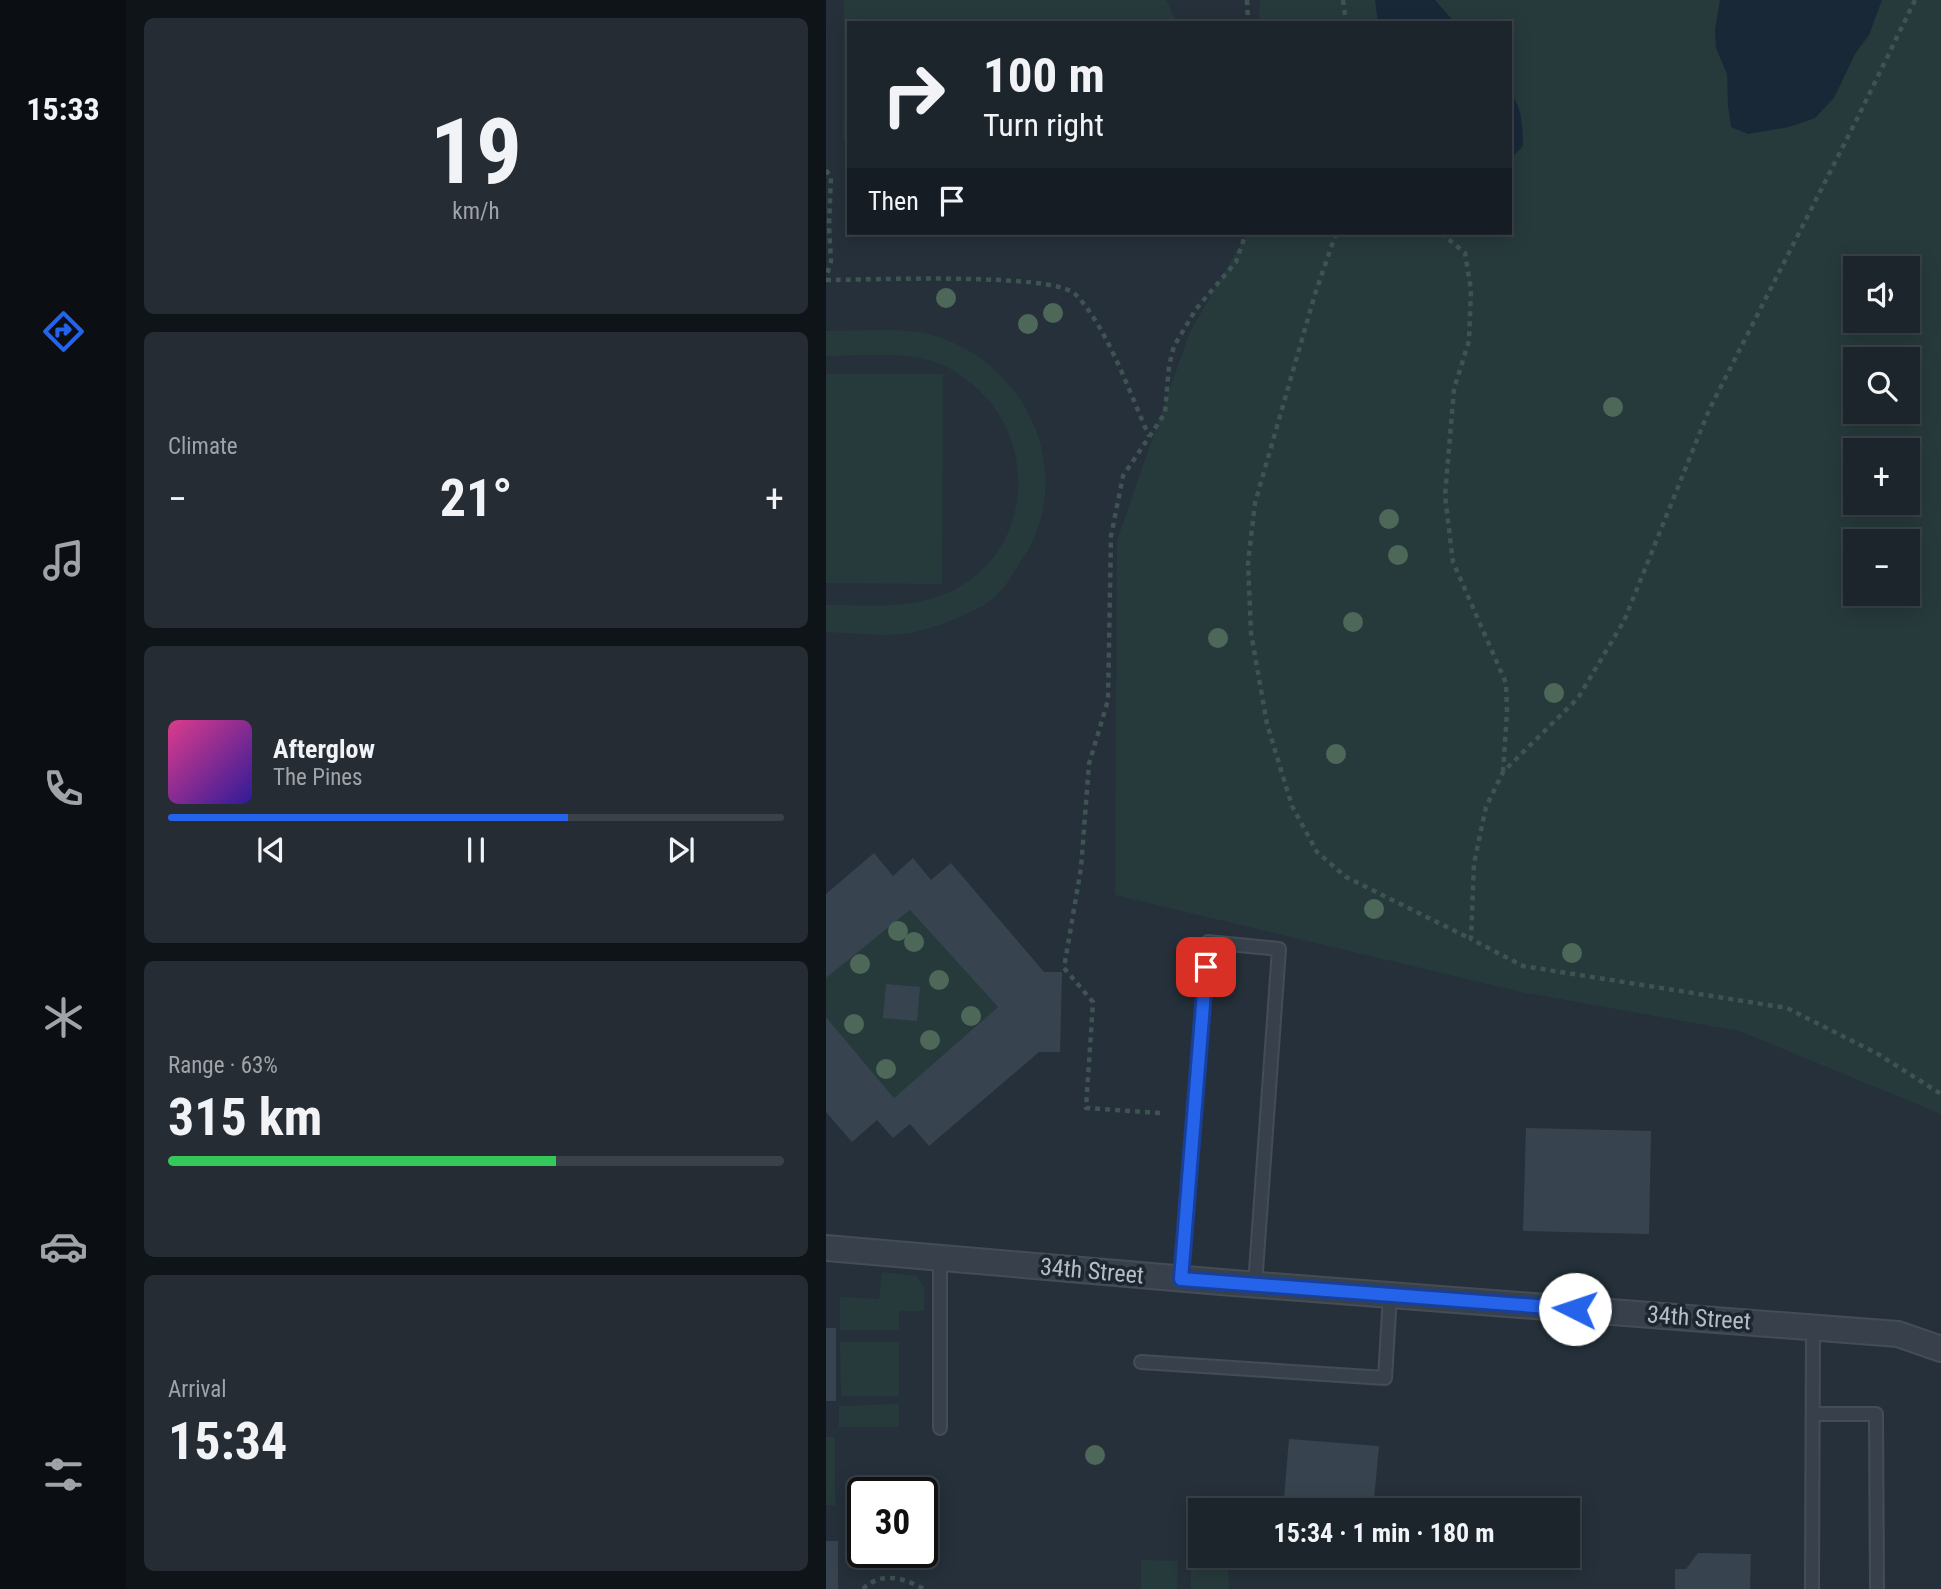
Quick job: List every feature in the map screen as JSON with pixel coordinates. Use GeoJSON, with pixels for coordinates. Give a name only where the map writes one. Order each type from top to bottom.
{"type":"FeatureCollection","features":[{"type":"Feature","properties":{"kind":"street","name":"34th Street"},"geometry":{"type":"LineString","coordinates":[[826,1248],[1255,1285],[1813,1326],[1898,1334],[1941,1349]]}},
{"type":"Feature","properties":{"kind":"lane"},"geometry":{"type":"LineString","coordinates":[[1181,1279],[1208,942],[1279,949],[1255,1285]]}},
{"type":"Feature","properties":{"kind":"lane"},"geometry":{"type":"LineString","coordinates":[[940,1258],[940,1428]]}},
{"type":"Feature","properties":{"kind":"lane"},"geometry":{"type":"LineString","coordinates":[[1141,1362],[1385,1378],[1390,1295]]}},
{"type":"Feature","properties":{"kind":"lane"},"geometry":{"type":"LineString","coordinates":[[1812,1589],[1813,1326]]}},
{"type":"Feature","properties":{"kind":"lane"},"geometry":{"type":"LineString","coordinates":[[1813,1415],[1876,1415],[1877,1589]]}},
{"type":"Feature","properties":{"kind":"path"},"geometry":{"type":"LineString","coordinates":[[1247,0],[1248,21]]}},
{"type":"Feature","properties":{"kind":"path"},"geometry":{"type":"LineString","coordinates":[[1343,0],[1346,21]]}},
{"type":"Feature","properties":{"kind":"path"},"geometry":{"type":"LineString","coordinates":[[1471,939],[1474,863],[1486,807],[1503,772],[1578,698],[1623,621],[1709,410],[1915,0]]}},
{"type":"Feature","properties":{"kind":"path"},"geometry":{"type":"LineString","coordinates":[[826,170],[831,177],[831,261],[826,279],[956,279],[1049,284],[1073,292],[1095,317],[1149,436]]}},
{"type":"Feature","properties":{"kind":"path"},"geometry":{"type":"LineString","coordinates":[[1160,1113],[1086,1108],[1093,1002],[1064,968],[1081,868],[1089,764],[1108,700],[1111,536],[1123,476],[1165,413],[1169,366],[1174,346],[1196,309],[1237,262],[1245,235]]}},
{"type":"Feature","properties":{"kind":"path"},"geometry":{"type":"LineString","coordinates":[[1335,235],[1315,294],[1255,503],[1248,563],[1251,633],[1267,723],[1292,806],[1317,852],[1346,877],[1523,966],[1787,1008],[1878,1054],[1941,1094]]}},
{"type":"Feature","properties":{"kind":"path"},"geometry":{"type":"LineString","coordinates":[[1443,235],[1465,253],[1471,290],[1469,341],[1454,390],[1445,496],[1453,562],[1506,683],[1503,772]]}},
{"type":"Feature","properties":{"kind":"path"},"geometry":{"type":"LineString","coordinates":[[863,1589],[872,1580],[895,1577],[924,1589]]}},
{"type":"Feature","properties":{"kind":"shaded area"},"geometry":{"type":"Polygon","coordinates":[[[844,0],[1166,0],[1176,21],[847,21],[847,143],[843,140],[844,0]]]}},
{"type":"Feature","properties":{"kind":"shaded area"},"geometry":{"type":"Polygon","coordinates":[[[1260,0],[1941,0],[1941,1114],[1739,1031],[1521,992],[1115,895],[1117,540],[1189,334],[1246,235],[1512,235],[1512,21],[1259,21],[1260,0]]]}},
{"type":"Feature","properties":{"kind":"shaded area"},"geometry":{"type":"Polygon","coordinates":[[[826,331],[908,331],[932,335],[962,347],[989,365],[1011,387],[1028,413],[1040,442],[1045,473],[1044,504],[1029,548],[1004,587],[984,605],[960,617],[911,633],[881,635],[826,632],[826,605],[890,605],[922,601],[952,591],[980,572],[1000,548],[1013,520],[1018,489],[1016,458],[1006,428],[989,401],[965,379],[943,365],[915,357],[826,356],[826,331]]]}},
{"type":"Feature","properties":{"kind":"shaded area"},"geometry":{"type":"Polygon","coordinates":[[[826,374],[943,374],[942,584],[826,583],[826,374]]]}},
{"type":"Feature","properties":{"kind":"shaded area"},"geometry":{"type":"Polygon","coordinates":[[[910,910],[998,1007],[894,1098],[826,1017],[826,978],[910,910]]]}},
{"type":"Feature","properties":{"kind":"shaded area"},"geometry":{"type":"Polygon","coordinates":[[[882,1272],[916,1276],[924,1287],[924,1311],[899,1311],[899,1330],[840,1330],[840,1297],[879,1299],[882,1272]]]}},
{"type":"Feature","properties":{"kind":"shaded area"},"geometry":{"type":"Polygon","coordinates":[[[840,1342],[899,1342],[899,1396],[841,1396],[840,1342]]]}},
{"type":"Feature","properties":{"kind":"shaded area"},"geometry":{"type":"Polygon","coordinates":[[[899,1404],[899,1427],[839,1427],[839,1406],[899,1404]]]}},
{"type":"Feature","properties":{"kind":"shaded area"},"geometry":{"type":"Polygon","coordinates":[[[826,1437],[835,1437],[835,1505],[826,1505],[826,1437]]]}},
{"type":"Feature","properties":{"kind":"shaded area"},"geometry":{"type":"Polygon","coordinates":[[[1141,1560],[1178,1561],[1177,1589],[1141,1589],[1141,1560]]]}},
{"type":"Feature","properties":{"kind":"shaded area"},"geometry":{"type":"Polygon","coordinates":[[[1191,1568],[1228,1568],[1229,1589],[1191,1589],[1191,1568]]]}},
{"type":"Feature","properties":{"kind":"water"},"geometry":{"type":"Polygon","coordinates":[[[1375,0],[1435,0],[1453,21],[1378,21],[1375,0]]]}},
{"type":"Feature","properties":{"kind":"water"},"geometry":{"type":"Polygon","coordinates":[[[1720,0],[1882,0],[1869,35],[1855,54],[1834,98],[1815,118],[1789,127],[1748,134],[1731,127],[1727,74],[1716,48],[1715,30],[1720,0]]]}},
{"type":"Feature","properties":{"kind":"water"},"geometry":{"type":"Polygon","coordinates":[[[1512,95],[1519,111],[1523,146],[1512,157],[1512,95]]]}},
{"type":"Feature","properties":{"kind":"building"},"geometry":{"type":"Polygon","coordinates":[[[874,853],[893,876],[913,858],[931,880],[951,863],[1044,972],[1062,972],[1060,1052],[1039,1052],[929,1146],[910,1124],[893,1138],[877,1120],[852,1142],[826,1112],[826,1017],[894,1098],[998,1007],[910,910],[826,978],[826,894],[874,853]]]}},
{"type":"Feature","properties":{"kind":"building"},"geometry":{"type":"Polygon","coordinates":[[[886,984],[920,987],[917,1021],[883,1018],[886,984]]]}},
{"type":"Feature","properties":{"kind":"building"},"geometry":{"type":"Polygon","coordinates":[[[1526,1128],[1651,1131],[1649,1234],[1523,1231],[1526,1128]]]}},
{"type":"Feature","properties":{"kind":"building"},"geometry":{"type":"Polygon","coordinates":[[[826,1328],[836,1328],[836,1401],[826,1401],[826,1328]]]}},
{"type":"Feature","properties":{"kind":"building"},"geometry":{"type":"Polygon","coordinates":[[[1289,1439],[1379,1446],[1374,1498],[1284,1498],[1289,1439]]]}},
{"type":"Feature","properties":{"kind":"building"},"geometry":{"type":"Polygon","coordinates":[[[826,1541],[838,1541],[838,1589],[826,1589],[826,1541]]]}},
{"type":"Feature","properties":{"kind":"building"},"geometry":{"type":"Polygon","coordinates":[[[1698,1553],[1751,1554],[1750,1589],[1675,1589],[1675,1569],[1686,1569],[1698,1553]]]}},
{"type":"Feature","properties":{"kind":"route"},"geometry":{"type":"LineString","coordinates":[[1206,967],[1181,1279],[1575,1309]]}}]}
